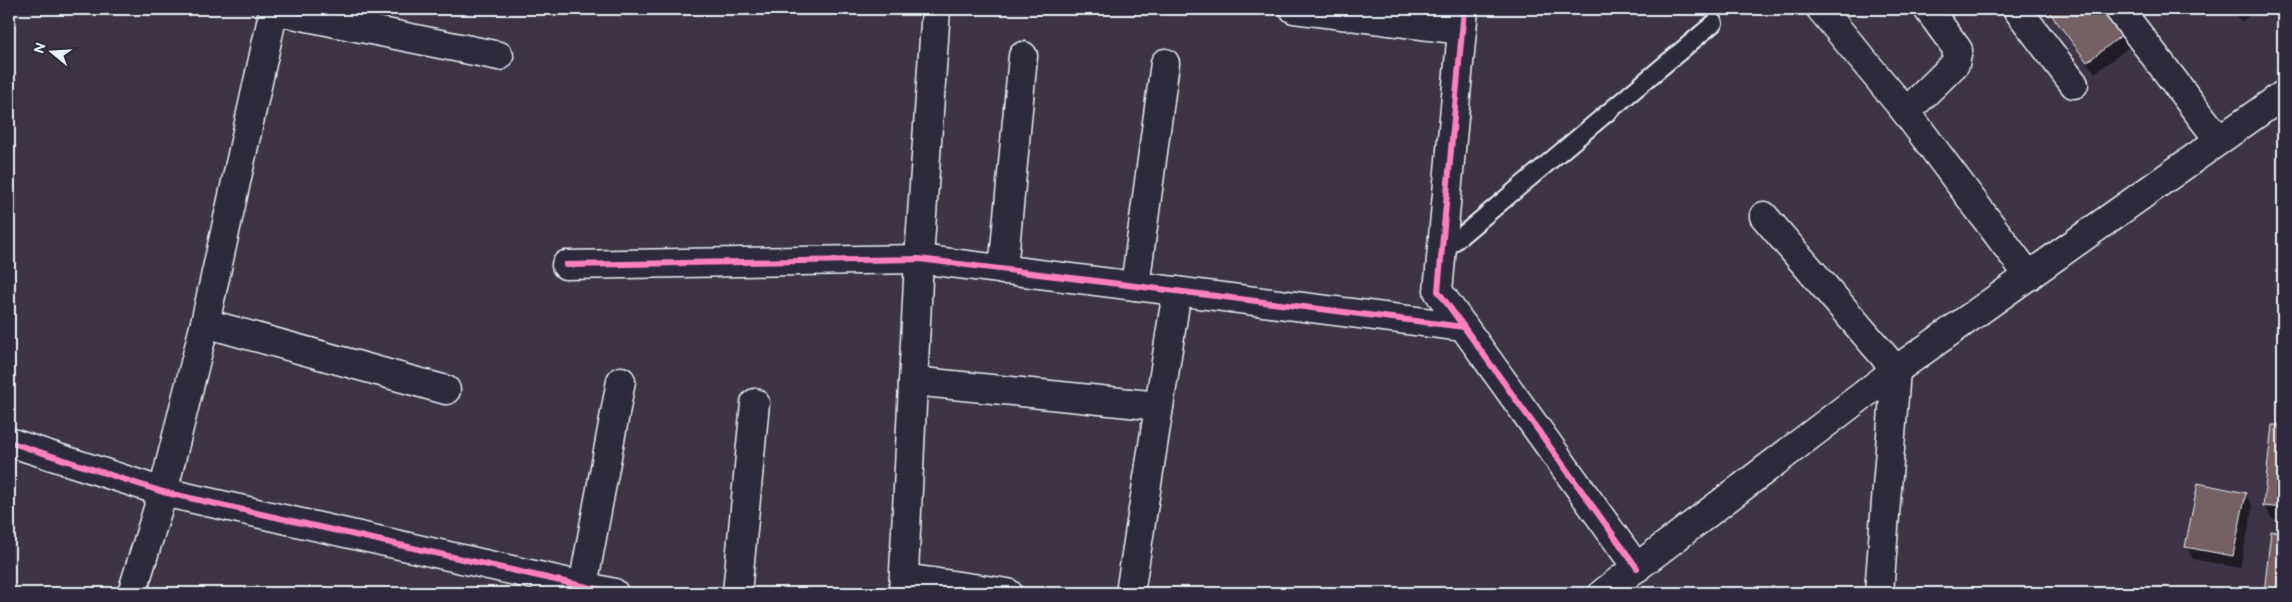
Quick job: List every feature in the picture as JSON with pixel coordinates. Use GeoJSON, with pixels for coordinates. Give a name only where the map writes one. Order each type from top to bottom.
{"type":"FeatureCollection","features":[{"type":"Feature","properties":{"kind":"street"},"geometry":{"type":"LineString","coordinates":[[936,9],[919,259],[903,585],[1008,593]]}},
{"type":"Feature","properties":{"kind":"street"},"geometry":{"type":"LineString","coordinates":[[1294,9],[1463,19],[1438,291],[1637,568]]}},
{"type":"Feature","properties":{"kind":"street"},"geometry":{"type":"LineString","coordinates":[[1821,9],[1906,112],[2029,276]]}},
{"type":"Feature","properties":{"kind":"street"},"geometry":{"type":"LineString","coordinates":[[1906,112],[1955,64],[1958,50],[1928,9]]}},
{"type":"Feature","properties":{"kind":"street"},"geometry":{"type":"LineString","coordinates":[[2017,9],[2074,84]]}},
{"type":"Feature","properties":{"kind":"street"},"geometry":{"type":"LineString","coordinates":[[2119,9],[2219,140]]}},
{"type":"Feature","properties":{"kind":"street"},"geometry":{"type":"LineString","coordinates":[[132,593],[163,492],[205,323],[274,10],[499,56]]}},
{"type":"Feature","properties":{"kind":"street"},"geometry":{"type":"LineString","coordinates":[[1003,270],[1023,56]]}},
{"type":"Feature","properties":{"kind":"street"},"geometry":{"type":"LineString","coordinates":[[1135,286],[1165,63]]}},
{"type":"Feature","properties":{"kind":"street"},"geometry":{"type":"LineString","coordinates":[[1604,593],[1896,370],[2283,95]]}},
{"type":"Feature","properties":{"kind":"street"},"geometry":{"type":"LineString","coordinates":[[1764,216],[1896,370],[1879,593]]}},
{"type":"Feature","properties":{"kind":"street"},"geometry":{"type":"LineString","coordinates":[[566,265],[919,259],[1464,327]]}},
{"type":"Feature","properties":{"kind":"street"},"geometry":{"type":"LineString","coordinates":[[1130,593],[1177,291]]}},
{"type":"Feature","properties":{"kind":"street"},"geometry":{"type":"LineString","coordinates":[[205,323],[446,390]]}},
{"type":"Feature","properties":{"kind":"street"},"geometry":{"type":"LineString","coordinates":[[583,586],[621,381]]}},
{"type":"Feature","properties":{"kind":"street"},"geometry":{"type":"LineString","coordinates":[[913,381],[1159,406]]}},
{"type":"Feature","properties":{"kind":"street"},"geometry":{"type":"LineString","coordinates":[[737,593],[755,403]]}},
{"type":"Feature","properties":{"kind":"street"},"geometry":{"type":"LineString","coordinates":[[9,442],[163,492],[614,593]]}},
{"type":"Feature","properties":{"kind":"lane"},"geometry":{"type":"LineString","coordinates":[[1442,252],[1714,23]]}},
{"type":"Feature","properties":{"kind":"building"},"geometry":{"type":"Polygon","coordinates":[[[2047,9],[2109,9],[2126,32],[2087,62],[2047,9]]]}},
{"type":"Feature","properties":{"kind":"building"},"geometry":{"type":"Polygon","coordinates":[[[2272,425],[2283,425],[2283,508],[2263,506],[2272,425]]]}},
{"type":"Feature","properties":{"kind":"building"},"geometry":{"type":"Polygon","coordinates":[[[2198,483],[2246,493],[2233,556],[2185,547],[2198,483]]]}},
{"type":"Feature","properties":{"kind":"building"},"geometry":{"type":"Polygon","coordinates":[[[2271,531],[2283,532],[2283,593],[2264,593],[2271,531]]]}},
{"type":"Feature","properties":{"kind":"cycle path"},"geometry":{"type":"LineString","coordinates":[[1464,9],[1438,291],[1637,568]]}},
{"type":"Feature","properties":{"kind":"cycle path"},"geometry":{"type":"LineString","coordinates":[[566,265],[919,259],[1464,327]]}},
{"type":"Feature","properties":{"kind":"cycle path"},"geometry":{"type":"LineString","coordinates":[[9,442],[163,492],[614,593]]}}]}
